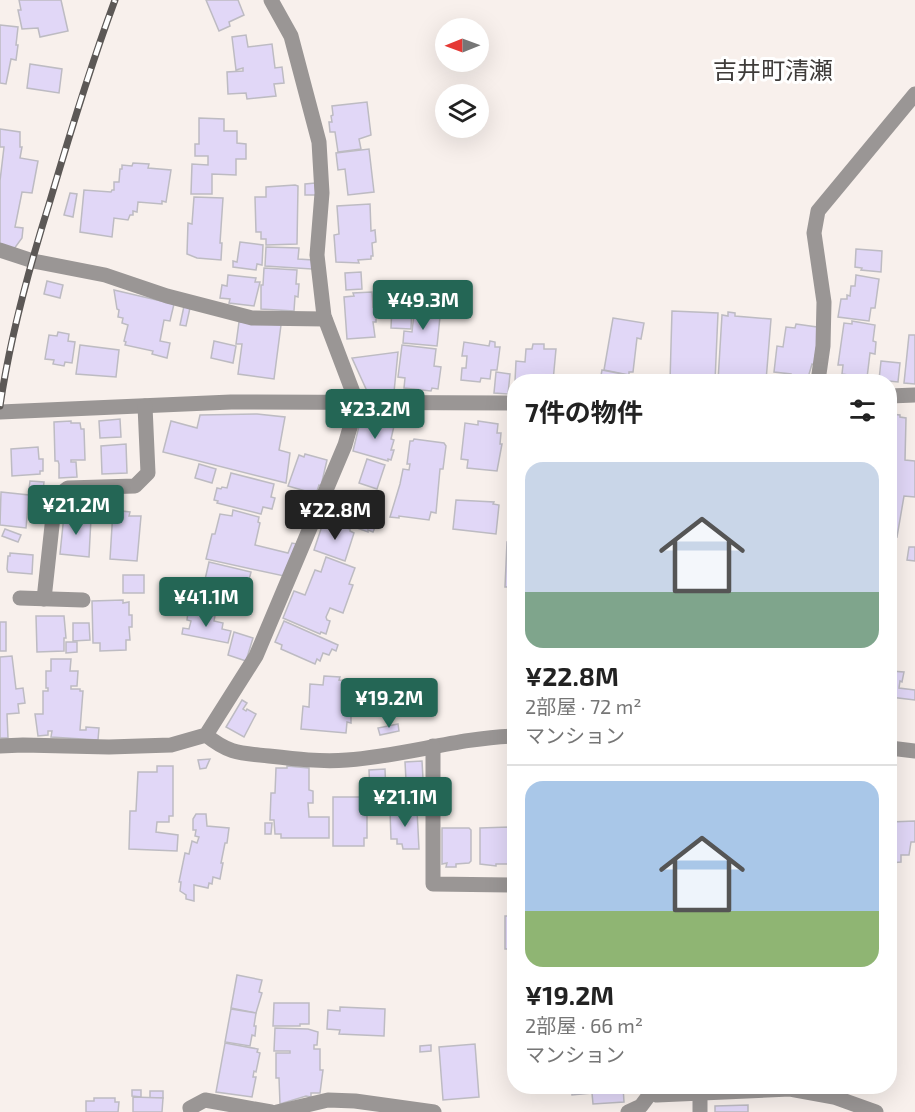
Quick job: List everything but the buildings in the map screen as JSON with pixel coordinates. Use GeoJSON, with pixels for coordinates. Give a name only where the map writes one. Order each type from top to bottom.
{"type":"FeatureCollection","features":[{"type":"Feature","properties":{"kind":"street"},"geometry":{"type":"LineString","coordinates":[[0,746],[171,745],[206,735],[256,656],[345,445],[357,403],[325,319],[317,255],[322,193],[318,142],[291,36],[271,0]]}},
{"type":"Feature","properties":{"kind":"street"},"geometry":{"type":"LineString","coordinates":[[819,374],[823,346],[824,302],[814,232],[818,211],[915,94]]}},
{"type":"Feature","properties":{"kind":"street"},"geometry":{"type":"LineString","coordinates":[[5,252],[105,275],[167,296],[252,318],[325,319]]}},
{"type":"Feature","properties":{"kind":"street"},"geometry":{"type":"LineString","coordinates":[[897,396],[915,395]]}},
{"type":"Feature","properties":{"kind":"street"},"geometry":{"type":"LineString","coordinates":[[0,412],[231,402],[507,403]]}},
{"type":"Feature","properties":{"kind":"street"},"geometry":{"type":"LineString","coordinates":[[44,598],[55,498],[68,488],[135,486],[148,473],[145,406]]}},
{"type":"Feature","properties":{"kind":"street"},"geometry":{"type":"LineString","coordinates":[[20,598],[83,600]]}},
{"type":"Feature","properties":{"kind":"street"},"geometry":{"type":"LineString","coordinates":[[206,735],[221,747],[240,752],[308,760],[346,760],[507,737]]}},
{"type":"Feature","properties":{"kind":"street"},"geometry":{"type":"LineString","coordinates":[[433,746],[433,884],[507,885]]}},
{"type":"Feature","properties":{"kind":"street"},"geometry":{"type":"LineString","coordinates":[[897,749],[915,751]]}},
{"type":"Feature","properties":{"kind":"street"},"geometry":{"type":"LineString","coordinates":[[628,1112],[641,1106],[648,1094]]}},
{"type":"Feature","properties":{"kind":"street"},"geometry":{"type":"LineString","coordinates":[[656,1094],[715,1094]]}},
{"type":"Feature","properties":{"kind":"street"},"geometry":{"type":"LineString","coordinates":[[818,1094],[834,1097],[876,1112]]}},
{"type":"Feature","properties":{"kind":"street"},"geometry":{"type":"LineString","coordinates":[[700,1095],[700,1112]]}},
{"type":"Feature","properties":{"kind":"street"},"geometry":{"type":"LineString","coordinates":[[190,1112],[190,1108],[205,1100],[271,1112]]}},
{"type":"Feature","properties":{"kind":"street"},"geometry":{"type":"LineString","coordinates":[[278,1112],[328,1100],[355,1101],[434,1112]]}},
{"type":"Feature","properties":{"kind":"railway"},"geometry":{"type":"LineString","coordinates":[[0,406],[15,328],[35,252],[81,100],[115,0]]}},
{"type":"Feature","properties":{"kind":"district","name":"吉井町清瀬"},"geometry":{"type":"Point","coordinates":[773,69]}}]}
